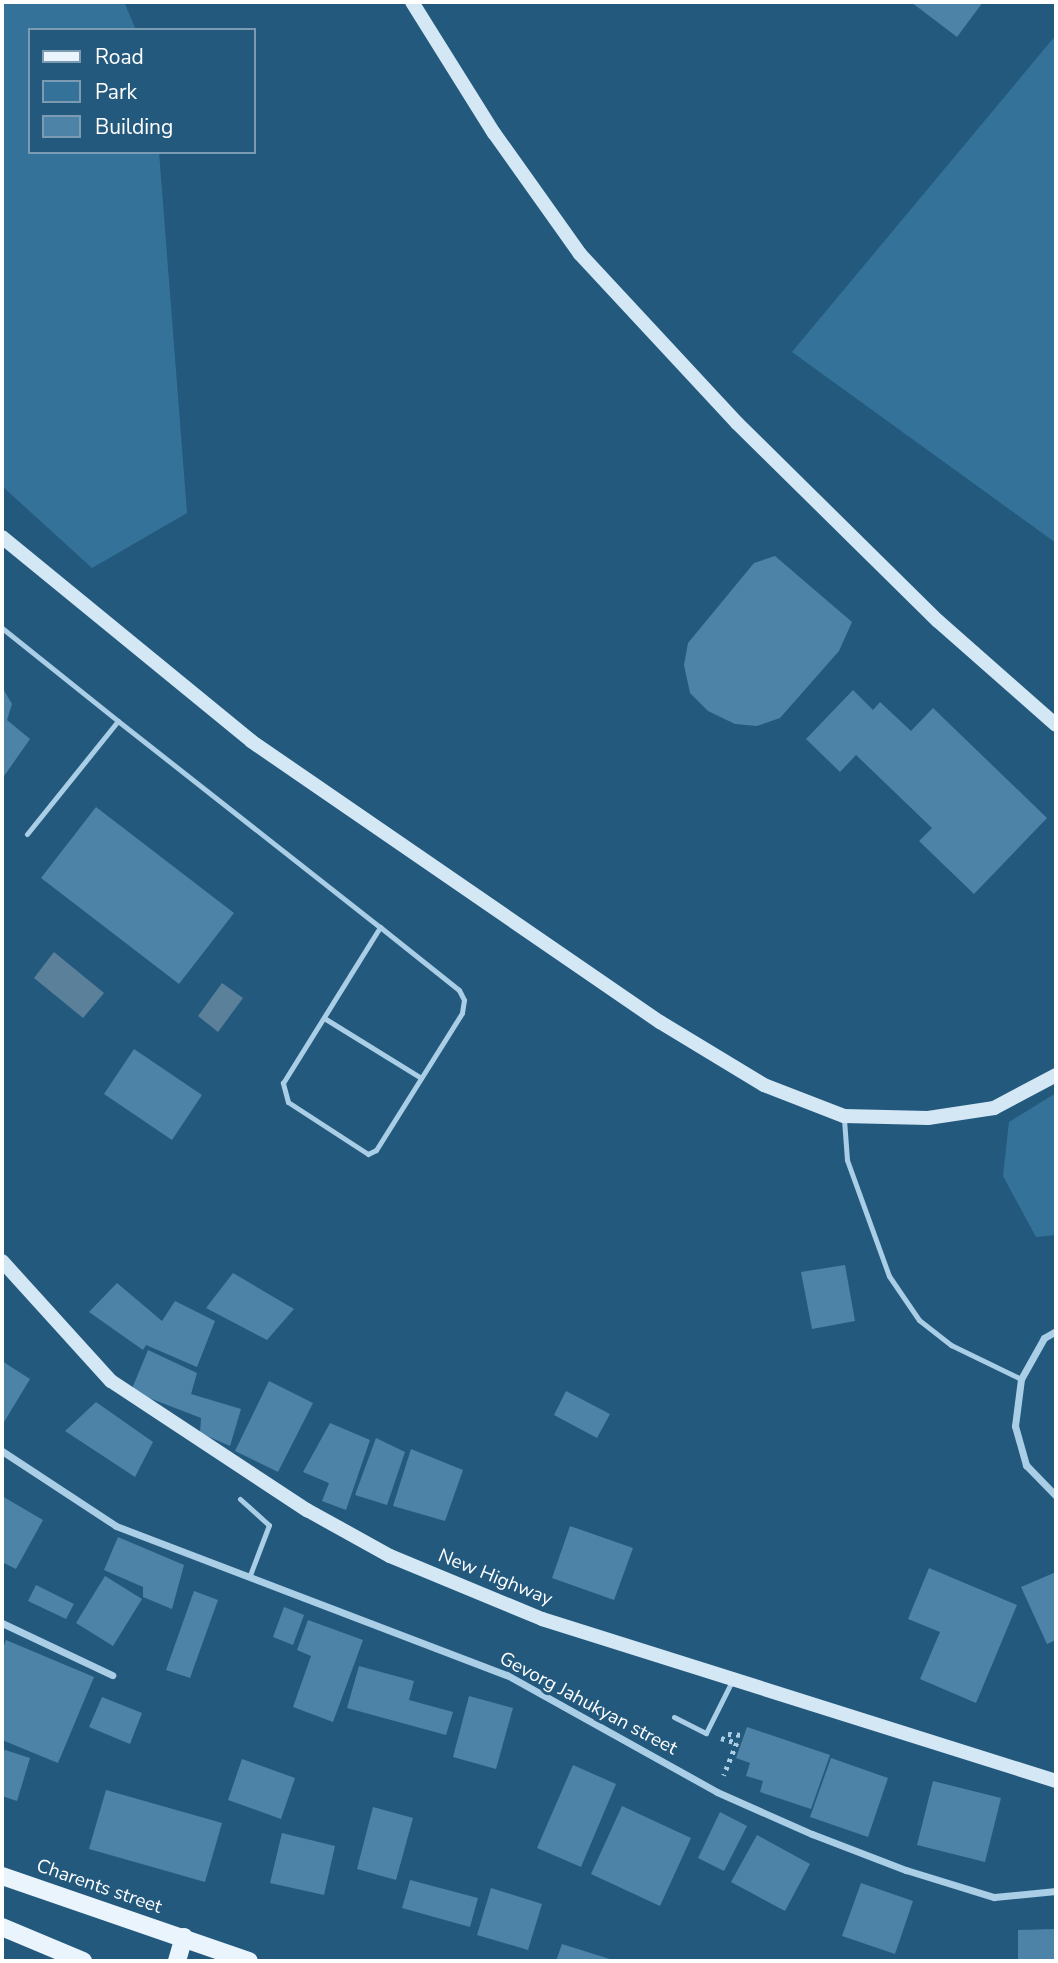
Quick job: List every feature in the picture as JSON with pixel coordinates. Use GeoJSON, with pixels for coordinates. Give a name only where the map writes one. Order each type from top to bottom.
{"type":"FeatureCollection","features":[{"type":"Feature","properties":{"kind":"main road","name":"Charents street"},"geometry":{"type":"LineString","coordinates":[[2,1875],[249,1961]]}},
{"type":"Feature","properties":{"kind":"main road"},"geometry":{"type":"LineString","coordinates":[[2,1927],[78,1960]]}},
{"type":"Feature","properties":{"kind":"main road"},"geometry":{"type":"LineString","coordinates":[[177,1961],[184,1937]]}},
{"type":"Feature","properties":{"kind":"street"},"geometry":{"type":"LineString","coordinates":[[412,2],[494,133],[580,254],[756,442],[938,621],[1056,725]]}},
{"type":"Feature","properties":{"kind":"street"},"geometry":{"type":"LineString","coordinates":[[2,537],[251,741],[660,1022],[753,1078],[844,1115],[928,1118],[994,1108],[1056,1075]]}},
{"type":"Feature","properties":{"kind":"street","name":"New Highway"},"geometry":{"type":"LineString","coordinates":[[2,1261],[111,1381],[307,1510],[390,1556],[542,1619],[1056,1781]]}},
{"type":"Feature","properties":{"kind":"street"},"geometry":{"type":"LineString","coordinates":[[1056,1331],[1044,1338],[1021,1379],[1015,1426],[1026,1465],[1056,1496]]}},
{"type":"Feature","properties":{"kind":"street","name":"Gevorg Jahukyan street"},"geometry":{"type":"LineString","coordinates":[[2,1451],[116,1526],[507,1675],[717,1792],[906,1870],[994,1897],[1056,1891]]}},
{"type":"Feature","properties":{"kind":"street"},"geometry":{"type":"LineString","coordinates":[[2,1623],[112,1675]]}},
{"type":"Feature","properties":{"kind":"lane"},"geometry":{"type":"LineString","coordinates":[[2,628],[118,721],[380,927],[459,990],[464,1000],[462,1013],[376,1150],[368,1154],[288,1102],[283,1093],[283,1083],[380,927]]}},
{"type":"Feature","properties":{"kind":"lane"},"geometry":{"type":"LineString","coordinates":[[27,834],[118,721]]}},
{"type":"Feature","properties":{"kind":"lane"},"geometry":{"type":"LineString","coordinates":[[324,1018],[421,1078]]}},
{"type":"Feature","properties":{"kind":"lane"},"geometry":{"type":"LineString","coordinates":[[844,1115],[847,1160],[889,1276],[919,1320],[951,1345],[1021,1379]]}},
{"type":"Feature","properties":{"kind":"lane"},"geometry":{"type":"LineString","coordinates":[[240,1499],[269,1525],[250,1575]]}},
{"type":"Feature","properties":{"kind":"lane"},"geometry":{"type":"LineString","coordinates":[[674,1717],[706,1732],[733,1681]]}},
{"type":"Feature","properties":{"kind":"path"},"geometry":{"type":"LineString","coordinates":[[734,1732],[744,1735]]}},
{"type":"Feature","properties":{"kind":"path"},"geometry":{"type":"LineString","coordinates":[[717,1792],[737,1743],[730,1741]]}},
{"type":"Feature","properties":{"kind":"green space"},"geometry":{"type":"Polygon","coordinates":[[[2,2],[124,2],[135,28],[28,28],[28,154],[159,154],[187,513],[92,568],[2,486],[2,2]]]}},
{"type":"Feature","properties":{"kind":"green space"},"geometry":{"type":"Polygon","coordinates":[[[1056,35],[1056,543],[792,352],[1056,35]]]}},
{"type":"Feature","properties":{"kind":"green space"},"geometry":{"type":"Polygon","coordinates":[[[1056,1093],[1056,1235],[1036,1237],[1003,1176],[1009,1122],[1056,1093]]]}},
{"type":"Feature","properties":{"kind":"shaded area"},"geometry":{"type":"Polygon","coordinates":[[[54,952],[104,993],[83,1018],[34,978],[54,952]]]}},
{"type":"Feature","properties":{"kind":"shaded area"},"geometry":{"type":"Polygon","coordinates":[[[222,983],[243,998],[218,1032],[198,1016],[222,983]]]}},
{"type":"Feature","properties":{"kind":"building"},"geometry":{"type":"Polygon","coordinates":[[[911,2],[983,2],[957,37],[911,2]]]}},
{"type":"Feature","properties":{"kind":"building"},"geometry":{"type":"Polygon","coordinates":[[[775,556],[852,622],[839,651],[780,718],[757,726],[735,724],[708,711],[690,693],[684,665],[688,643],[754,563],[775,556]]]}},
{"type":"Feature","properties":{"kind":"building"},"geometry":{"type":"Polygon","coordinates":[[[2,687],[12,704],[7,720],[30,739],[2,779],[2,687]]]}},
{"type":"Feature","properties":{"kind":"building"},"geometry":{"type":"Polygon","coordinates":[[[853,690],[873,710],[880,702],[911,731],[933,708],[1047,818],[974,894],[919,841],[932,828],[856,755],[840,772],[806,739],[853,690]]]}},
{"type":"Feature","properties":{"kind":"building"},"geometry":{"type":"Polygon","coordinates":[[[96,807],[234,913],[179,984],[41,878],[96,807]]]}},
{"type":"Feature","properties":{"kind":"building"},"geometry":{"type":"Polygon","coordinates":[[[134,1049],[202,1095],[172,1140],[104,1094],[134,1049]]]}},
{"type":"Feature","properties":{"kind":"building"},"geometry":{"type":"Polygon","coordinates":[[[845,1265],[855,1321],[812,1329],[801,1272],[845,1265]]]}},
{"type":"Feature","properties":{"kind":"building"},"geometry":{"type":"Polygon","coordinates":[[[233,1273],[294,1309],[267,1340],[206,1308],[233,1273]]]}},
{"type":"Feature","properties":{"kind":"building"},"geometry":{"type":"Polygon","coordinates":[[[117,1283],[162,1321],[175,1301],[215,1321],[197,1367],[146,1345],[143,1350],[89,1312],[117,1283]]]}},
{"type":"Feature","properties":{"kind":"building"},"geometry":{"type":"Polygon","coordinates":[[[148,1350],[197,1373],[191,1394],[241,1409],[230,1446],[200,1433],[201,1418],[131,1391],[148,1350]]]}},
{"type":"Feature","properties":{"kind":"building"},"geometry":{"type":"Polygon","coordinates":[[[2,1361],[30,1379],[4,1422],[2,1421],[2,1361]]]}},
{"type":"Feature","properties":{"kind":"building"},"geometry":{"type":"Polygon","coordinates":[[[269,1381],[313,1403],[278,1472],[235,1451],[269,1381]]]}},
{"type":"Feature","properties":{"kind":"building"},"geometry":{"type":"Polygon","coordinates":[[[566,1391],[610,1414],[597,1438],[554,1415],[566,1391]]]}},
{"type":"Feature","properties":{"kind":"building"},"geometry":{"type":"Polygon","coordinates":[[[96,1402],[153,1442],[135,1477],[65,1431],[96,1402]]]}},
{"type":"Feature","properties":{"kind":"building"},"geometry":{"type":"Polygon","coordinates":[[[330,1423],[370,1440],[346,1510],[322,1501],[329,1483],[303,1472],[330,1423]]]}},
{"type":"Feature","properties":{"kind":"building"},"geometry":{"type":"Polygon","coordinates":[[[376,1438],[405,1452],[387,1505],[355,1495],[376,1438]]]}},
{"type":"Feature","properties":{"kind":"building"},"geometry":{"type":"Polygon","coordinates":[[[411,1449],[463,1470],[445,1521],[393,1506],[411,1449]]]}},
{"type":"Feature","properties":{"kind":"building"},"geometry":{"type":"Polygon","coordinates":[[[2,1496],[43,1520],[16,1569],[2,1562],[2,1496]]]}},
{"type":"Feature","properties":{"kind":"building"},"geometry":{"type":"Polygon","coordinates":[[[570,1526],[633,1548],[614,1600],[552,1578],[570,1526]]]}},
{"type":"Feature","properties":{"kind":"building"},"geometry":{"type":"Polygon","coordinates":[[[118,1537],[184,1565],[172,1609],[143,1597],[143,1587],[104,1570],[118,1537]]]}},
{"type":"Feature","properties":{"kind":"building"},"geometry":{"type":"Polygon","coordinates":[[[929,1568],[1017,1605],[976,1703],[920,1679],[940,1632],[908,1619],[929,1568]]]}},
{"type":"Feature","properties":{"kind":"building"},"geometry":{"type":"Polygon","coordinates":[[[1056,1572],[1056,1640],[1047,1644],[1021,1587],[1056,1572]]]}},
{"type":"Feature","properties":{"kind":"building"},"geometry":{"type":"Polygon","coordinates":[[[105,1576],[142,1599],[113,1646],[76,1623],[105,1576]]]}},
{"type":"Feature","properties":{"kind":"building"},"geometry":{"type":"Polygon","coordinates":[[[36,1585],[74,1604],[66,1619],[28,1601],[36,1585]]]}},
{"type":"Feature","properties":{"kind":"building"},"geometry":{"type":"Polygon","coordinates":[[[194,1591],[218,1600],[190,1678],[166,1670],[194,1591]]]}},
{"type":"Feature","properties":{"kind":"building"},"geometry":{"type":"Polygon","coordinates":[[[284,1607],[304,1615],[293,1645],[273,1637],[284,1607]]]}},
{"type":"Feature","properties":{"kind":"building"},"geometry":{"type":"Polygon","coordinates":[[[308,1620],[363,1640],[333,1722],[293,1707],[311,1656],[297,1650],[308,1620]]]}},
{"type":"Feature","properties":{"kind":"building"},"geometry":{"type":"Polygon","coordinates":[[[6,1640],[94,1677],[58,1763],[2,1740],[2,1651],[6,1640]]]}},
{"type":"Feature","properties":{"kind":"building"},"geometry":{"type":"Polygon","coordinates":[[[359,1666],[414,1681],[409,1700],[453,1712],[446,1735],[347,1708],[359,1666]]]}},
{"type":"Feature","properties":{"kind":"building"},"geometry":{"type":"Polygon","coordinates":[[[469,1696],[513,1708],[496,1769],[453,1757],[469,1696]]]}},
{"type":"Feature","properties":{"kind":"building"},"geometry":{"type":"Polygon","coordinates":[[[102,1697],[142,1713],[130,1744],[89,1727],[102,1697]]]}},
{"type":"Feature","properties":{"kind":"building"},"geometry":{"type":"Polygon","coordinates":[[[747,1727],[830,1755],[811,1809],[760,1792],[763,1781],[746,1776],[750,1763],[736,1758],[747,1727]]]}},
{"type":"Feature","properties":{"kind":"building"},"geometry":{"type":"Polygon","coordinates":[[[2,1749],[30,1758],[17,1801],[2,1796],[2,1749]]]}},
{"type":"Feature","properties":{"kind":"building"},"geometry":{"type":"Polygon","coordinates":[[[831,1758],[888,1778],[868,1837],[810,1817],[831,1758]]]}},
{"type":"Feature","properties":{"kind":"building"},"geometry":{"type":"Polygon","coordinates":[[[242,1759],[295,1778],[281,1819],[228,1800],[242,1759]]]}},
{"type":"Feature","properties":{"kind":"building"},"geometry":{"type":"Polygon","coordinates":[[[573,1765],[616,1784],[581,1867],[537,1848],[573,1765]]]}},
{"type":"Feature","properties":{"kind":"building"},"geometry":{"type":"Polygon","coordinates":[[[933,1781],[1001,1798],[985,1862],[917,1845],[933,1781]]]}},
{"type":"Feature","properties":{"kind":"building"},"geometry":{"type":"Polygon","coordinates":[[[106,1790],[222,1823],[205,1882],[89,1849],[106,1790]]]}},
{"type":"Feature","properties":{"kind":"building"},"geometry":{"type":"Polygon","coordinates":[[[622,1806],[691,1838],[660,1906],[591,1874],[622,1806]]]}},
{"type":"Feature","properties":{"kind":"building"},"geometry":{"type":"Polygon","coordinates":[[[373,1807],[413,1818],[396,1880],[357,1869],[373,1807]]]}},
{"type":"Feature","properties":{"kind":"building"},"geometry":{"type":"Polygon","coordinates":[[[720,1812],[747,1826],[724,1871],[698,1858],[720,1812]]]}},
{"type":"Feature","properties":{"kind":"building"},"geometry":{"type":"Polygon","coordinates":[[[282,1833],[335,1846],[324,1895],[270,1883],[282,1833]]]}},
{"type":"Feature","properties":{"kind":"building"},"geometry":{"type":"Polygon","coordinates":[[[757,1835],[810,1864],[785,1911],[731,1882],[757,1835]]]}},
{"type":"Feature","properties":{"kind":"building"},"geometry":{"type":"Polygon","coordinates":[[[410,1880],[478,1898],[470,1927],[402,1908],[410,1880]]]}},
{"type":"Feature","properties":{"kind":"building"},"geometry":{"type":"Polygon","coordinates":[[[861,1883],[913,1901],[895,1954],[842,1936],[861,1883]]]}},
{"type":"Feature","properties":{"kind":"building"},"geometry":{"type":"Polygon","coordinates":[[[491,1888],[542,1904],[528,1950],[477,1935],[491,1888]]]}},
{"type":"Feature","properties":{"kind":"building"},"geometry":{"type":"Polygon","coordinates":[[[1056,1929],[1056,1961],[1018,1961],[1018,1930],[1056,1929]]]}},
{"type":"Feature","properties":{"kind":"building"},"geometry":{"type":"Polygon","coordinates":[[[562,1944],[616,1961],[556,1961],[562,1944]]]}}]}
